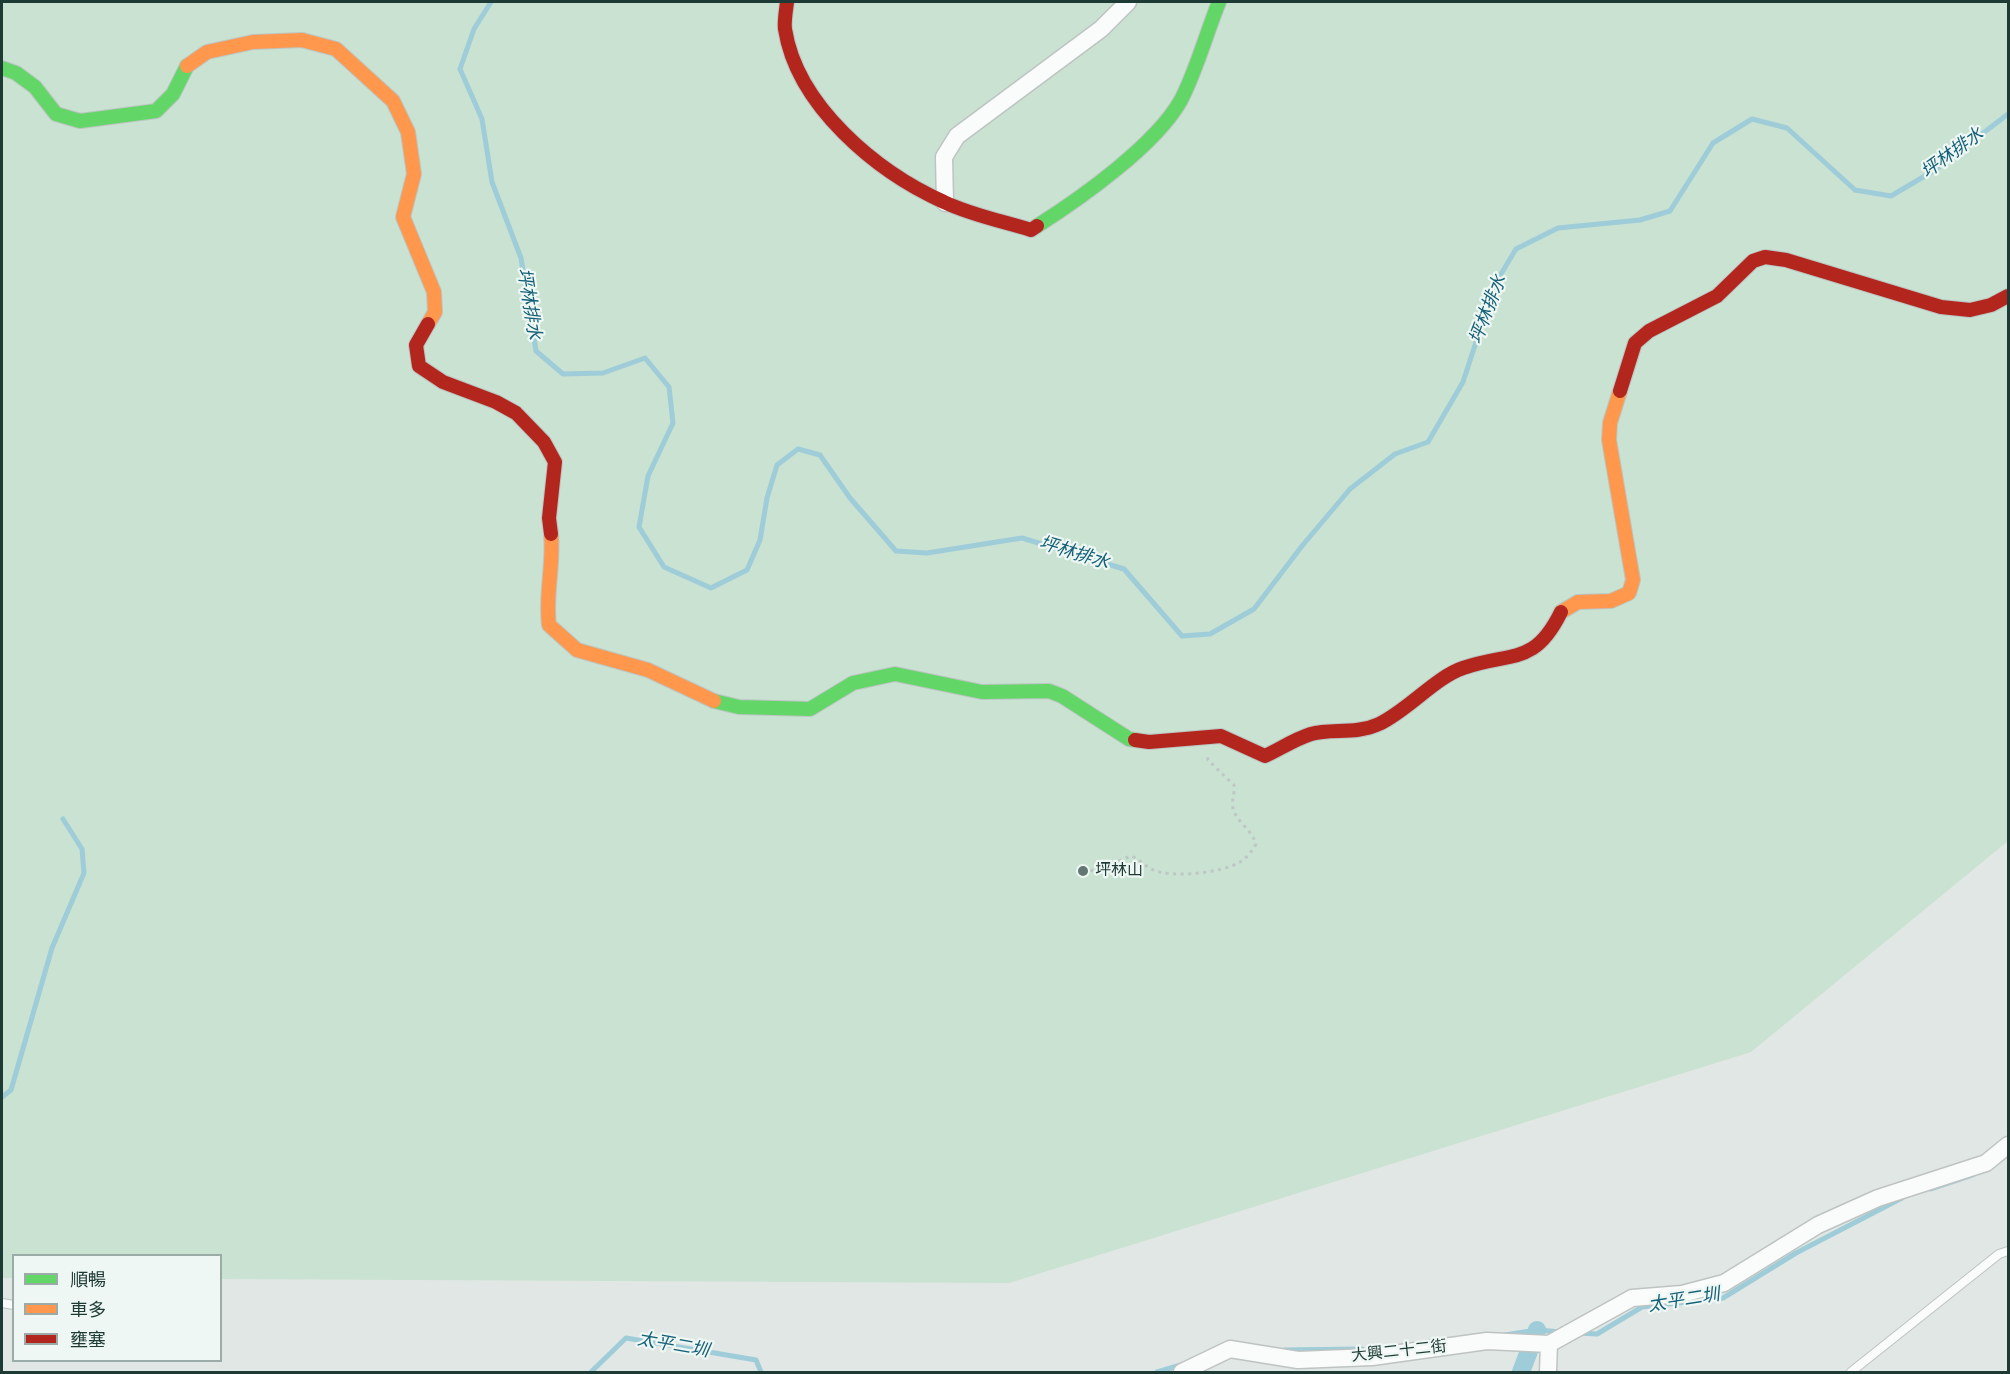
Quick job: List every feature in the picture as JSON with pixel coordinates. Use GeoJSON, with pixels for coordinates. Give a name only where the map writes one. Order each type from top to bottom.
{"type":"FeatureCollection","features":[{"type":"Feature","properties":{"kind":"street"},"geometry":{"type":"LineString","coordinates":[[787,2],[785,28],[795,66],[829,119],[892,175],[945,203],[1031,230],[1052,217],[1162,127],[1180,102],[1219,2]]}},
{"type":"Feature","properties":{"kind":"street"},"geometry":{"type":"LineString","coordinates":[[945,203],[944,158],[957,136],[1101,29],[1128,2]]}},
{"type":"Feature","properties":{"kind":"street"},"geometry":{"type":"LineString","coordinates":[[2,68],[16,73],[35,87],[56,114],[80,121],[156,111],[173,94],[188,65],[207,52],[253,42],[302,40],[336,50],[393,101],[408,132],[414,174],[403,217],[434,292],[435,312],[416,345],[419,366],[443,382],[496,402],[516,413],[544,442],[555,462],[549,518],[553,558],[546,604],[549,625],[577,650],[648,670],[719,703],[740,707],[810,709],[853,683],[896,674],[982,692],[1048,691],[1062,696],[1129,739],[1149,742],[1221,736],[1265,756],[1312,734],[1347,733],[1379,724],[1462,668],[1512,658],[1533,649],[1550,634],[1561,611],[1578,602],[1611,601],[1629,593],[1634,580],[1609,440],[1610,423],[1635,344],[1648,331],[1717,296],[1753,261],[1766,257],[1786,260],[1941,307],[1970,310],[1991,305],[2008,296]]}},
{"type":"Feature","properties":{"kind":"street"},"geometry":{"type":"LineString","coordinates":[[1548,1372],[1549,1344],[1632,1298],[1682,1294],[1724,1283],[1818,1225],[1878,1198],[1986,1163],[2008,1145]]}},
{"type":"Feature","properties":{"kind":"street","name":"大興二十二街"},"geometry":{"type":"LineString","coordinates":[[1182,1372],[1230,1348],[1298,1360],[1372,1357],[1487,1341],[1549,1344]]}},
{"type":"Feature","properties":{"kind":"lane"},"geometry":{"type":"LineString","coordinates":[[1851,1372],[1999,1254],[2008,1251]]}},
{"type":"Feature","properties":{"kind":"path"},"geometry":{"type":"LineString","coordinates":[[1083,871],[1096,870],[1131,856],[1151,869],[1180,875],[1223,868],[1241,862],[1256,844],[1253,834],[1234,812],[1232,803],[1235,795],[1234,785],[1208,760],[1206,750],[1221,736]]}},
{"type":"Feature","properties":{"kind":"green space"},"geometry":{"type":"Polygon","coordinates":[[[2,2],[2008,2],[2008,841],[1751,1052],[1009,1283],[222,1279],[222,1254],[12,1254],[12,1278],[2,1278],[2,2]]]}},
{"type":"Feature","properties":{"kind":"waterway","name":"坪林排水"},"geometry":{"type":"LineString","coordinates":[[491,2],[474,29],[460,69],[482,119],[492,182],[521,258],[536,351],[563,374],[603,373],[645,358],[669,387],[673,423],[648,476],[639,527],[664,567],[711,588],[747,570],[760,540],[767,498],[777,465],[798,449],[820,455],[850,498],[896,551],[927,553],[1022,538],[1124,569],[1182,636],[1210,634],[1254,609],[1302,546],[1350,489],[1395,454],[1428,442],[1463,382],[1495,284],[1516,249],[1558,228],[1640,220],[1670,211],[1713,143],[1752,119],[1787,128],[1855,190],[1891,196],[1935,170],[2008,114]]}},
{"type":"Feature","properties":{"kind":"waterway"},"geometry":{"type":"LineString","coordinates":[[2,1097],[11,1090],[52,948],[84,873],[82,849],[63,819]]}},
{"type":"Feature","properties":{"kind":"waterway","name":"太平二圳"},"geometry":{"type":"LineString","coordinates":[[1931,1189],[1973,1175]]}},
{"type":"Feature","properties":{"kind":"waterway","name":"太平二圳"},"geometry":{"type":"LineString","coordinates":[[1579,1333],[1597,1334],[1642,1307],[1723,1298],[1796,1253],[1902,1198]]}},
{"type":"Feature","properties":{"kind":"waterway","name":"太平二圳"},"geometry":{"type":"LineString","coordinates":[[1505,1335],[1537,1330],[1561,1332]]}},
{"type":"Feature","properties":{"kind":"waterway"},"geometry":{"type":"LineString","coordinates":[[1521,1372],[1537,1330]]}},
{"type":"Feature","properties":{"kind":"waterway","name":"太平二圳"},"geometry":{"type":"LineString","coordinates":[[591,1372],[626,1338],[756,1360],[761,1372]]}},
{"type":"Feature","properties":{"kind":"waterway","name":"太平二圳"},"geometry":{"type":"LineString","coordinates":[[1284,1350],[1362,1349]]}},
{"type":"Feature","properties":{"kind":"waterway","name":"太平二圳"},"geometry":{"type":"LineString","coordinates":[[1157,1372],[1181,1365]]}},
{"type":"Feature","properties":{"kind":"traffic: fast"},"geometry":{"type":"LineString","coordinates":[[1037,226],[1075,201],[1116,169],[1154,135],[1169,117],[1187,88],[1219,2]]}},
{"type":"Feature","properties":{"kind":"traffic: fast"},"geometry":{"type":"LineString","coordinates":[[2,68],[16,73],[35,87],[56,114],[80,121],[156,111],[173,94],[187,66]]}},
{"type":"Feature","properties":{"kind":"traffic: fast"},"geometry":{"type":"LineString","coordinates":[[714,701],[739,707],[810,709],[853,683],[895,674],[982,692],[1049,691],[1062,696],[1129,739],[1135,740]]}},
{"type":"Feature","properties":{"kind":"traffic: slow"},"geometry":{"type":"LineString","coordinates":[[187,66],[207,52],[253,42],[302,40],[336,49],[393,101],[408,132],[414,174],[403,217],[434,292],[435,312],[428,324]]}},
{"type":"Feature","properties":{"kind":"traffic: slow"},"geometry":{"type":"LineString","coordinates":[[1561,612],[1578,602],[1611,601],[1629,593],[1633,580],[1609,440],[1610,423],[1620,391]]}},
{"type":"Feature","properties":{"kind":"traffic: slow"},"geometry":{"type":"LineString","coordinates":[[551,534],[549,625],[577,650],[648,670],[714,701]]}},
{"type":"Feature","properties":{"kind":"traffic: jam"},"geometry":{"type":"LineString","coordinates":[[787,2],[785,29],[793,57],[805,84],[823,110],[867,154],[918,189],[954,207],[1031,230],[1037,226]]}},
{"type":"Feature","properties":{"kind":"traffic: jam"},"geometry":{"type":"LineString","coordinates":[[1620,391],[1635,343],[1649,331],[1717,296],[1753,261],[1765,257],[1786,260],[1941,307],[1970,310],[1991,305],[2008,296]]}},
{"type":"Feature","properties":{"kind":"traffic: jam"},"geometry":{"type":"LineString","coordinates":[[428,324],[416,345],[419,366],[443,382],[496,402],[516,413],[544,442],[555,462],[549,518],[551,534]]}},
{"type":"Feature","properties":{"kind":"traffic: jam"},"geometry":{"type":"LineString","coordinates":[[1135,740],[1149,742],[1221,736],[1265,756],[1311,734],[1370,727],[1390,718],[1453,672],[1531,649],[1541,642],[1551,630],[1561,612]]}},
{"type":"Feature","properties":{"kind":"place","name":"坪林山"},"geometry":{"type":"Point","coordinates":[1083,871]}}]}
